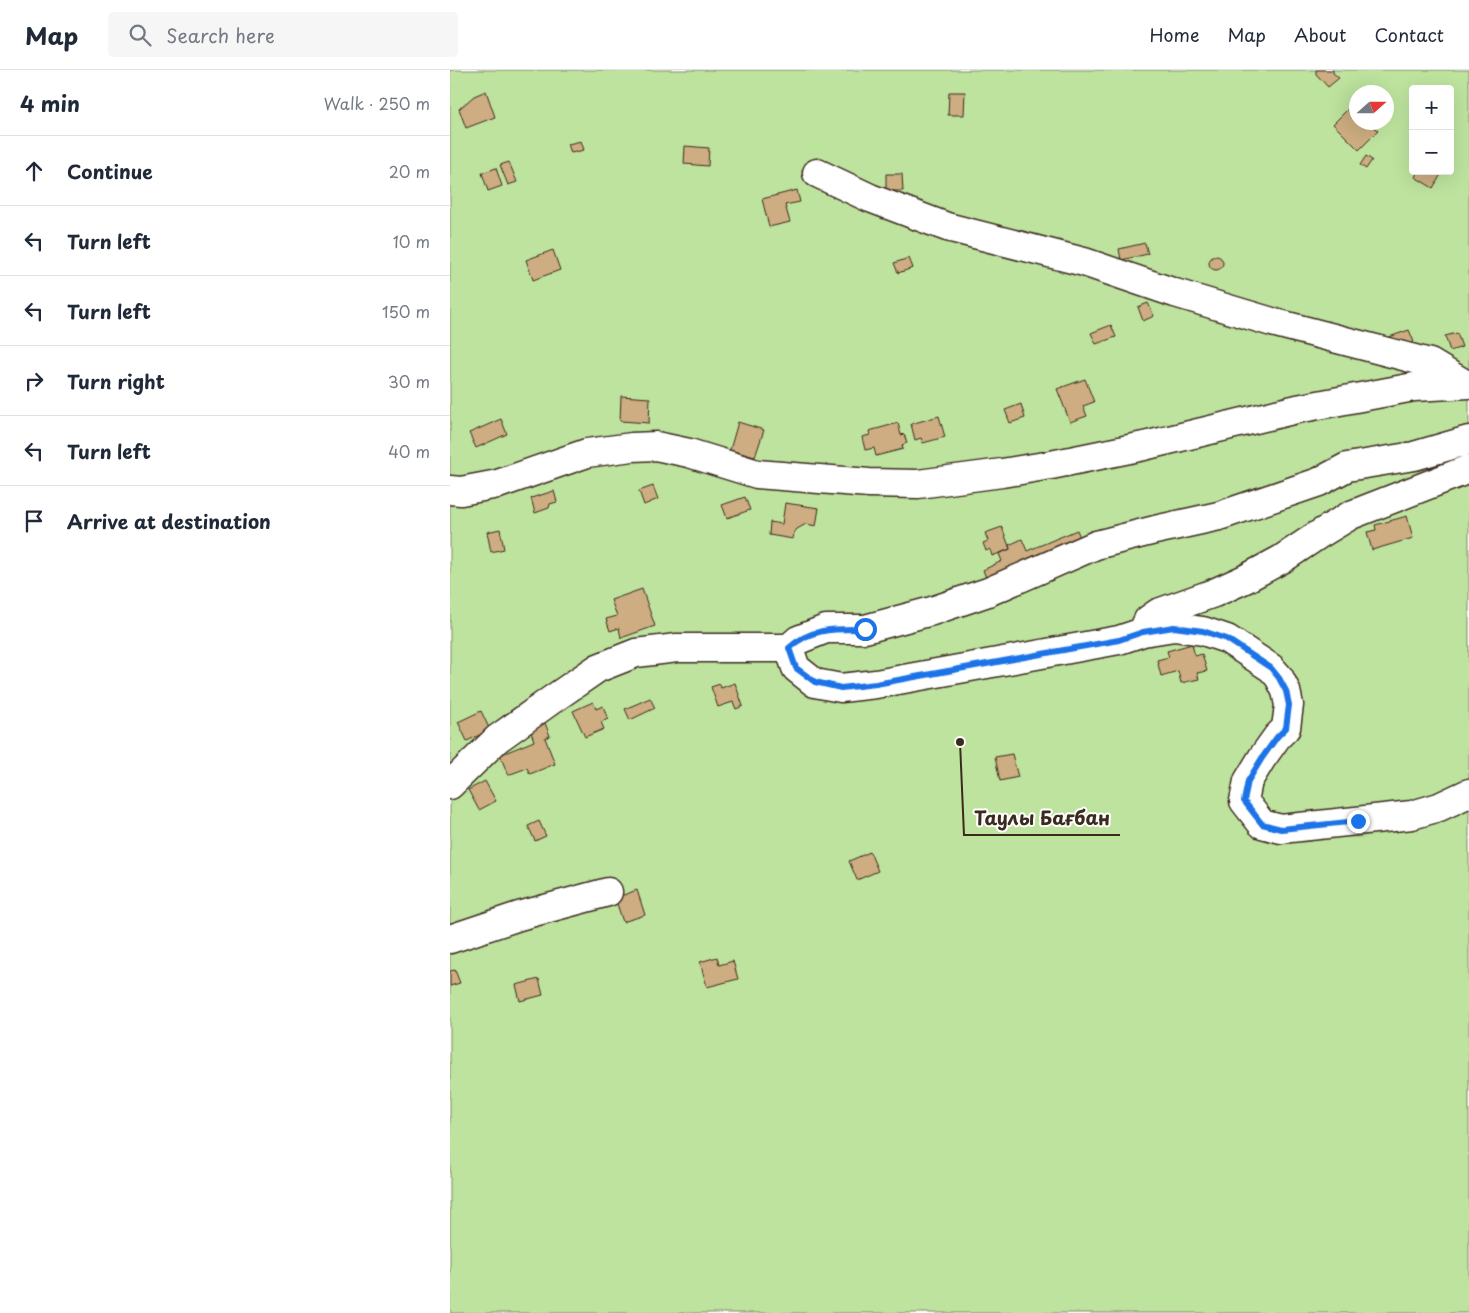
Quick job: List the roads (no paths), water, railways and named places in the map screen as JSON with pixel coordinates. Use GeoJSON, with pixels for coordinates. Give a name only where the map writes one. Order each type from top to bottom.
{"type":"FeatureCollection","features":[{"type":"Feature","properties":{"kind":"street"},"geometry":{"type":"LineString","coordinates":[[817,173],[870,198],[947,227],[1084,262],[1175,294],[1272,322],[1430,363],[1467,384]]}},
{"type":"Feature","properties":{"kind":"street"},"geometry":{"type":"LineString","coordinates":[[450,490],[461,491],[498,484],[587,453],[656,446],[689,453],[757,474],[869,483],[926,483],[1051,465],[1144,446],[1297,409],[1414,387],[1467,384]]}},
{"type":"Feature","properties":{"kind":"street"},"geometry":{"type":"LineString","coordinates":[[450,785],[497,739],[543,706],[598,668],[636,653],[677,648],[789,648],[798,640],[826,630],[865,629],[988,592],[1096,545],[1219,516],[1319,482],[1347,467],[1414,456],[1469,440]]}},
{"type":"Feature","properties":{"kind":"street"},"geometry":{"type":"LineString","coordinates":[[1143,632],[1148,620],[1158,613],[1214,593],[1245,578],[1282,559],[1351,515],[1469,469]]}},
{"type":"Feature","properties":{"kind":"street"},"geometry":{"type":"LineString","coordinates":[[789,648],[796,668],[815,682],[841,688],[876,684],[1119,640],[1143,632],[1174,627],[1203,631],[1227,639],[1271,668],[1286,691],[1289,705],[1286,728],[1277,737],[1248,781],[1244,801],[1262,824],[1281,829],[1412,815],[1439,807],[1469,793]]}},
{"type":"Feature","properties":{"kind":"street"},"geometry":{"type":"LineString","coordinates":[[450,939],[518,916],[608,892]]}},
{"type":"Feature","properties":{"kind":"place","name":"Таулы Бағбан"},"geometry":{"type":"Point","coordinates":[960,742]}}]}
